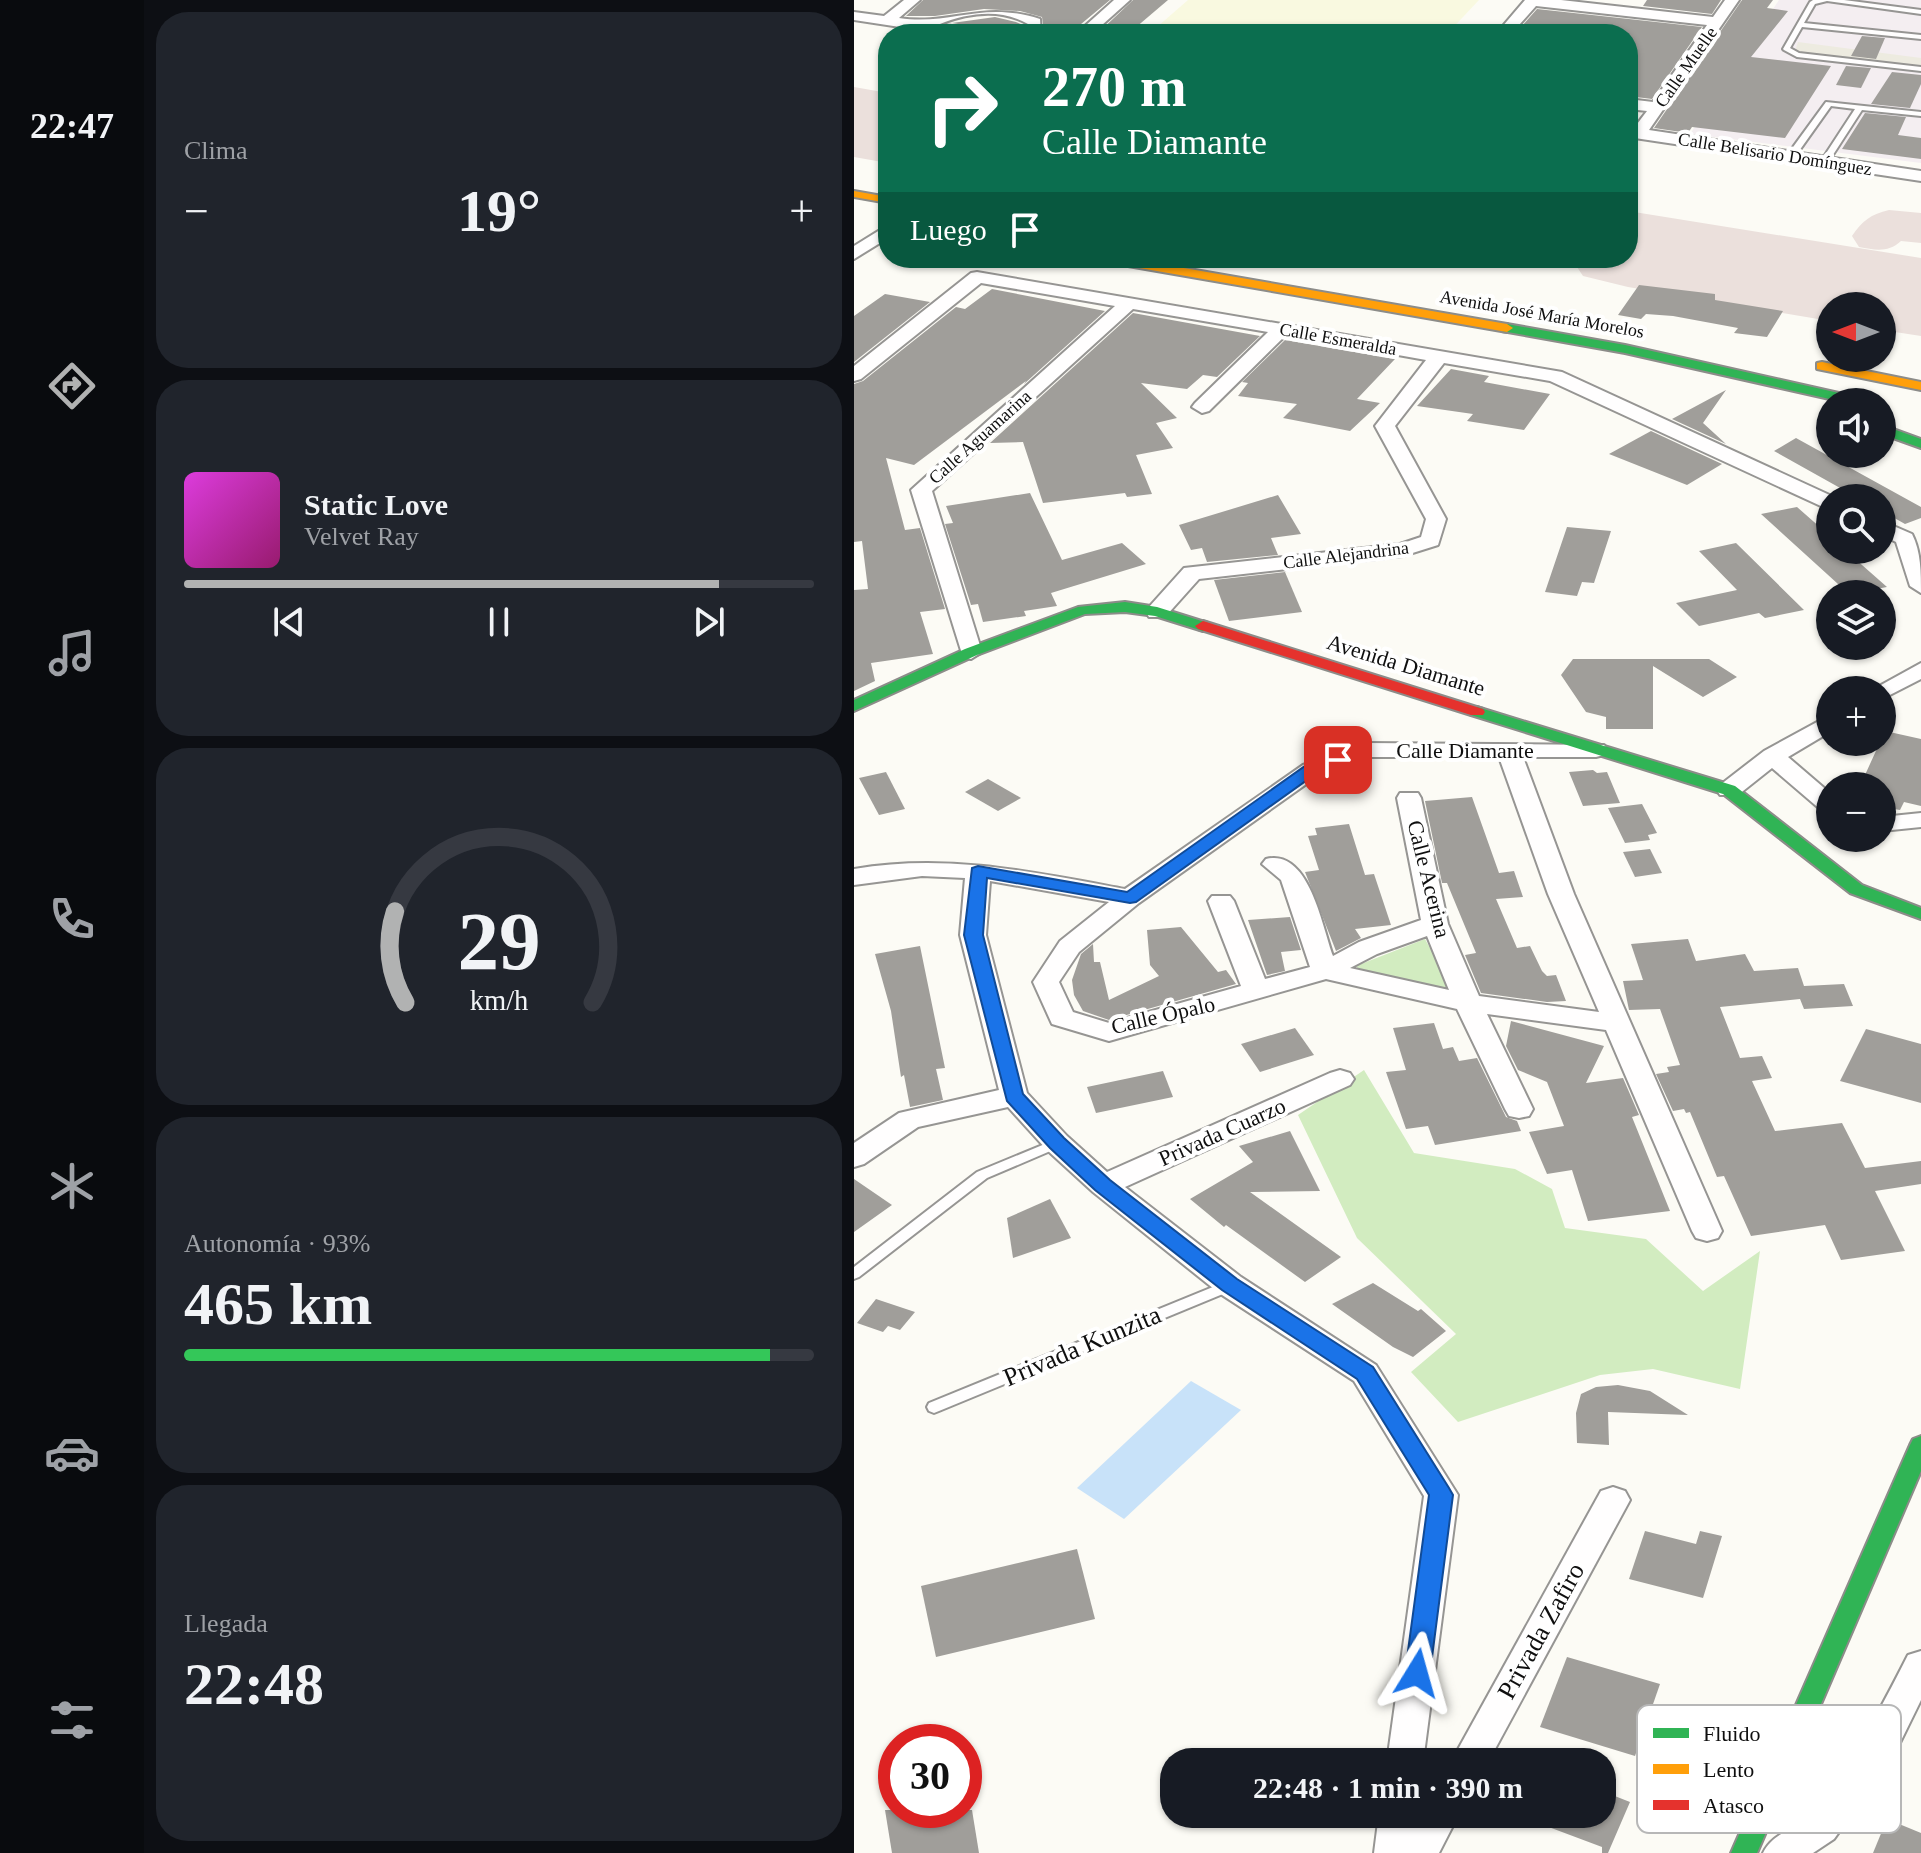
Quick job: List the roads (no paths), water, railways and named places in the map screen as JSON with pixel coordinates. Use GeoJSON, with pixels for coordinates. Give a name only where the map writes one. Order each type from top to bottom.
{"type":"FeatureCollection","features":[{"type":"Feature","properties":{"kind":"main road"},"geometry":{"type":"LineString","coordinates":[[854,194],[878,198]]}},
{"type":"Feature","properties":{"kind":"main road","name":"Avenida José María Morelos"},"geometry":{"type":"LineString","coordinates":[[1162,268],[1625,349],[1732,372]]}},
{"type":"Feature","properties":{"kind":"main road"},"geometry":{"type":"LineString","coordinates":[[1801,362],[1921,386]]}},
{"type":"Feature","properties":{"kind":"main road"},"geometry":{"type":"LineString","coordinates":[[1732,372],[1816,392]]}},
{"type":"Feature","properties":{"kind":"main road"},"geometry":{"type":"LineString","coordinates":[[1732,372],[1816,404]]}},
{"type":"Feature","properties":{"kind":"main road"},"geometry":{"type":"LineString","coordinates":[[1862,375],[1921,395]]}},
{"type":"Feature","properties":{"kind":"main road"},"geometry":{"type":"LineString","coordinates":[[1896,434],[1921,444]]}},
{"type":"Feature","properties":{"kind":"main road","name":"Avenida Diamante"},"geometry":{"type":"LineString","coordinates":[[854,706],[971,652],[1083,610],[1125,607],[1157,612],[1729,790],[1856,889],[1921,914]]}},
{"type":"Feature","properties":{"kind":"main road"},"geometry":{"type":"LineString","coordinates":[[1808,1705],[1921,1445]]}},
{"type":"Feature","properties":{"kind":"main road"},"geometry":{"type":"LineString","coordinates":[[1744,1853],[1753,1833]]}},
{"type":"Feature","properties":{"kind":"street"},"geometry":{"type":"LineString","coordinates":[[887,21],[913,0]]}},
{"type":"Feature","properties":{"kind":"street"},"geometry":{"type":"LineString","coordinates":[[929,24],[961,12],[1006,7],[1026,0]]}},
{"type":"Feature","properties":{"kind":"street"},"geometry":{"type":"LineString","coordinates":[[1095,24],[1123,0]]}},
{"type":"Feature","properties":{"kind":"street"},"geometry":{"type":"LineString","coordinates":[[1512,24],[1533,1],[1725,11]]}},
{"type":"Feature","properties":{"kind":"street"},"geometry":{"type":"LineString","coordinates":[[1006,7],[1035,24]]}},
{"type":"Feature","properties":{"kind":"street","name":"Calle Muelle"},"geometry":{"type":"LineString","coordinates":[[1638,128],[1657,107],[1725,11]]}},
{"type":"Feature","properties":{"kind":"street"},"geometry":{"type":"LineString","coordinates":[[854,16],[910,24]]}},
{"type":"Feature","properties":{"kind":"street"},"geometry":{"type":"LineString","coordinates":[[1638,105],[1657,107]]}},
{"type":"Feature","properties":{"kind":"street","name":"Calle Belisario Domínguez"},"geometry":{"type":"LineString","coordinates":[[1638,133],[1921,176]]}},
{"type":"Feature","properties":{"kind":"street"},"geometry":{"type":"LineString","coordinates":[[854,254],[878,229]]}},
{"type":"Feature","properties":{"kind":"street","name":"Calle Esmeralda"},"geometry":{"type":"LineString","coordinates":[[854,375],[977,277],[1555,376],[1816,497]]}},
{"type":"Feature","properties":{"kind":"street","name":"Calle Aguamarina"},"geometry":{"type":"LineString","coordinates":[[971,652],[921,490],[1129,303]]}},
{"type":"Feature","properties":{"kind":"street"},"geometry":{"type":"LineString","coordinates":[[1202,407],[1281,330]]}},
{"type":"Feature","properties":{"kind":"street","name":"Calle Alejandrina"},"geometry":{"type":"LineString","coordinates":[[1157,612],[1192,573],[1403,550],[1431,541],[1436,519],[1385,426],[1439,356]]}},
{"type":"Feature","properties":{"kind":"street"},"geometry":{"type":"LineString","coordinates":[[1896,534],[1905,538],[1921,586]]}},
{"type":"Feature","properties":{"kind":"street"},"geometry":{"type":"LineString","coordinates":[[1896,684],[1921,670]]}},
{"type":"Feature","properties":{"kind":"street"},"geometry":{"type":"LineString","coordinates":[[1729,790],[1772,756],[1816,730]]}},
{"type":"Feature","properties":{"kind":"street","name":"Calle Diamante"},"geometry":{"type":"LineString","coordinates":[[1130,898],[1311,770],[1366,750],[1596,750]]}},
{"type":"Feature","properties":{"kind":"street"},"geometry":{"type":"LineString","coordinates":[[1509,752],[1556,880],[1615,1023],[1707,1231]]}},
{"type":"Feature","properties":{"kind":"street"},"geometry":{"type":"LineString","coordinates":[[1772,756],[1816,793]]}},
{"type":"Feature","properties":{"kind":"street","name":"Calle Acerina"},"geometry":{"type":"LineString","coordinates":[[1409,798],[1435,924],[1468,1003],[1519,1109]]}},
{"type":"Feature","properties":{"kind":"street"},"geometry":{"type":"LineString","coordinates":[[1896,823],[1921,820]]}},
{"type":"Feature","properties":{"kind":"street"},"geometry":{"type":"LineString","coordinates":[[1275,864],[1292,876],[1325,971]]}},
{"type":"Feature","properties":{"kind":"street"},"geometry":{"type":"LineString","coordinates":[[854,877],[876,872],[958,869],[1130,898]]}},
{"type":"Feature","properties":{"kind":"street"},"geometry":{"type":"LineString","coordinates":[[978,871],[973,935],[1014,1096],[1057,1143],[1103,1185],[1230,1285],[1365,1373],[1441,1495],[1407,1748]]}},
{"type":"Feature","properties":{"kind":"street","name":"Calle Ópalo"},"geometry":{"type":"LineString","coordinates":[[1130,898],[1069,947],[1046,982],[1062,1018],[1109,1032],[1325,971],[1368,948],[1435,924]]}},
{"type":"Feature","properties":{"kind":"street"},"geometry":{"type":"LineString","coordinates":[[1221,901],[1256,991]]}},
{"type":"Feature","properties":{"kind":"street","name":"Calle Ópalo"},"geometry":{"type":"LineString","coordinates":[[1325,971],[1468,1003],[1615,1023]]}},
{"type":"Feature","properties":{"kind":"street","name":"Privada Cuarzo"},"geometry":{"type":"LineString","coordinates":[[1103,1185],[1340,1079]]}},
{"type":"Feature","properties":{"kind":"street"},"geometry":{"type":"LineString","coordinates":[[854,1157],[909,1120],[1014,1096]]}},
{"type":"Feature","properties":{"kind":"street","name":"Privada Zafiro"},"geometry":{"type":"LineString","coordinates":[[1477,1748],[1613,1500]]}},
{"type":"Feature","properties":{"kind":"street"},"geometry":{"type":"LineString","coordinates":[[1901,1705],[1921,1665]]}},
{"type":"Feature","properties":{"kind":"street"},"geometry":{"type":"LineString","coordinates":[[1393,1853],[1396,1828]]}},
{"type":"Feature","properties":{"kind":"street"},"geometry":{"type":"LineString","coordinates":[[1419,1853],[1432,1828]]}},
{"type":"Feature","properties":{"kind":"street"},"geometry":{"type":"LineString","coordinates":[[1782,1853],[1813,1833]]}},
{"type":"Feature","properties":{"kind":"lane"},"geometry":{"type":"LineString","coordinates":[[1921,12],[1827,0],[1813,2],[1786,49],[1797,55],[1921,69]]}},
{"type":"Feature","properties":{"kind":"lane"},"geometry":{"type":"LineString","coordinates":[[1800,25],[1921,37]]}},
{"type":"Feature","properties":{"kind":"lane"},"geometry":{"type":"LineString","coordinates":[[1791,156],[1829,104],[1921,114]]}},
{"type":"Feature","properties":{"kind":"lane"},"geometry":{"type":"LineString","coordinates":[[1825,161],[1860,107]]}},
{"type":"Feature","properties":{"kind":"lane"},"geometry":{"type":"LineString","coordinates":[[854,1274],[982,1175],[1057,1143]]}},
{"type":"Feature","properties":{"kind":"lane","name":"Privada Kunzita"},"geometry":{"type":"LineString","coordinates":[[934,1407],[1230,1285]]}},
{"type":"Feature","properties":{"kind":"water"},"geometry":{"type":"Polygon","coordinates":[[[1191,1381],[1241,1410],[1124,1519],[1077,1488],[1191,1381]]]}}]}
